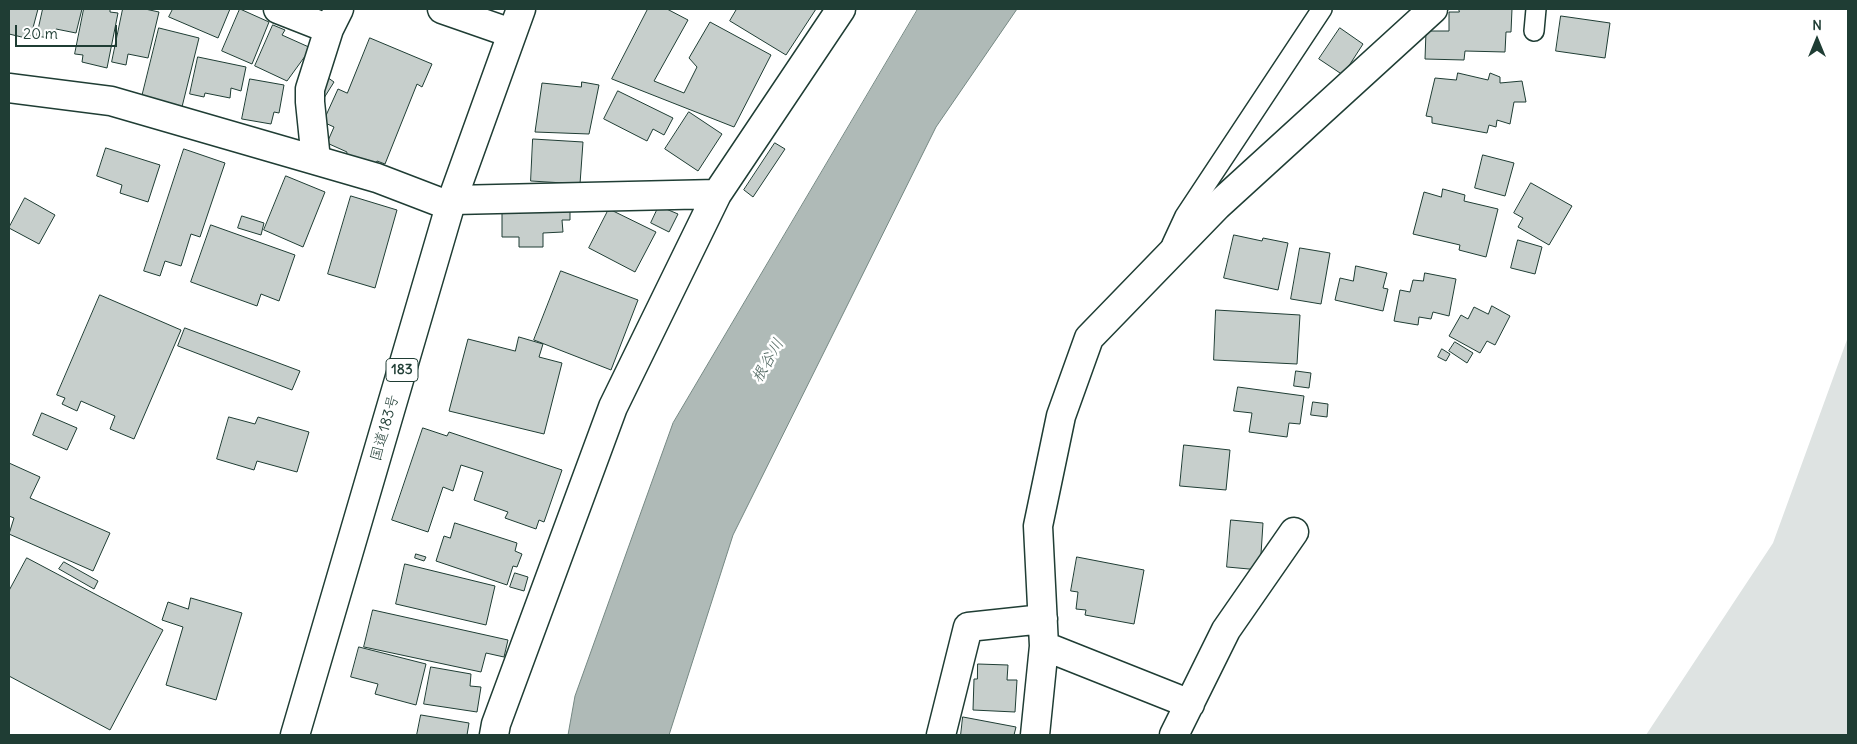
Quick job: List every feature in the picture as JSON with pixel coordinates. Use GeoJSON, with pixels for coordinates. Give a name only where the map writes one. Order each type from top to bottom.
{"type":"FeatureCollection","features":[{"type":"Feature","properties":{"kind":"main road"},"geometry":{"type":"LineString","coordinates":[[278,9],[334,19],[310,89],[316,160]]}},
{"type":"Feature","properties":{"kind":"main road"},"geometry":{"type":"LineString","coordinates":[[442,9],[516,21]]}},
{"type":"Feature","properties":{"kind":"main road"},"geometry":{"type":"LineString","coordinates":[[494,735],[496,724],[613,407],[717,194],[840,9]]}},
{"type":"Feature","properties":{"kind":"main road"},"geometry":{"type":"LineString","coordinates":[[1035,735],[1044,646],[1038,526],[1060,416],[1089,338],[1217,206],[1433,9]]}},
{"type":"Feature","properties":{"kind":"main road","name":"国道183号"},"geometry":{"type":"LineString","coordinates":[[295,735],[451,203],[516,21]]}},
{"type":"Feature","properties":{"kind":"main road"},"geometry":{"type":"LineString","coordinates":[[9,88],[111,101],[376,178],[451,203],[717,194]]}},
{"type":"Feature","properties":{"kind":"main road"},"geometry":{"type":"LineString","coordinates":[[1174,735],[1226,630],[1294,532]]}},
{"type":"Feature","properties":{"kind":"main road"},"geometry":{"type":"LineString","coordinates":[[941,735],[968,627],[1043,619]]}},
{"type":"Feature","properties":{"kind":"main road"},"geometry":{"type":"LineString","coordinates":[[1044,646],[1190,704]]}},
{"type":"Feature","properties":{"kind":"lane"},"geometry":{"type":"LineString","coordinates":[[1164,261],[1186,216],[1322,9]]}},
{"type":"Feature","properties":{"kind":"lane"},"geometry":{"type":"LineString","coordinates":[[1534,31],[1536,9]]}},
{"type":"Feature","properties":{"kind":"shaded area"},"geometry":{"type":"Polygon","coordinates":[[[1848,337],[1848,735],[1646,735],[1773,543],[1848,337]]]}},
{"type":"Feature","properties":{"kind":"water","name":"根谷川"},"geometry":{"type":"Polygon","coordinates":[[[918,9],[1017,9],[936,127],[733,535],[669,735],[568,735],[575,696],[673,423],[918,9]]]}},
{"type":"Feature","properties":{"kind":"building"},"geometry":{"type":"Polygon","coordinates":[[[9,9],[38,9],[30,39],[9,34],[9,9]]]}},
{"type":"Feature","properties":{"kind":"building"},"geometry":{"type":"Polygon","coordinates":[[[43,9],[82,9],[76,33],[56,29],[54,39],[37,36],[43,9]]]}},
{"type":"Feature","properties":{"kind":"building"},"geometry":{"type":"Polygon","coordinates":[[[84,9],[110,9],[110,12],[118,13],[107,68],[82,62],[83,55],[75,54],[84,9]]]}},
{"type":"Feature","properties":{"kind":"building"},"geometry":{"type":"Polygon","coordinates":[[[123,9],[145,9],[159,12],[148,58],[128,54],[126,65],[112,62],[123,9]]]}},
{"type":"Feature","properties":{"kind":"building"},"geometry":{"type":"Polygon","coordinates":[[[173,9],[230,9],[218,38],[169,17],[173,9]]]}},
{"type":"Feature","properties":{"kind":"building"},"geometry":{"type":"Polygon","coordinates":[[[240,9],[269,22],[252,64],[222,51],[240,9]]]}},
{"type":"Feature","properties":{"kind":"building"},"geometry":{"type":"Polygon","coordinates":[[[648,9],[667,9],[688,20],[654,81],[684,93],[697,67],[689,58],[710,22],[771,55],[734,127],[612,79],[648,9]]]}},
{"type":"Feature","properties":{"kind":"building"},"geometry":{"type":"Polygon","coordinates":[[[737,9],[816,9],[786,55],[730,21],[737,9]]]}},
{"type":"Feature","properties":{"kind":"building"},"geometry":{"type":"Polygon","coordinates":[[[1459,9],[1512,9],[1511,32],[1506,32],[1505,52],[1465,51],[1464,60],[1425,59],[1426,31],[1449,31],[1449,12],[1459,12],[1459,9]]]}},
{"type":"Feature","properties":{"kind":"building"},"geometry":{"type":"Polygon","coordinates":[[[1561,16],[1610,23],[1605,58],[1556,51],[1561,16]]]}},
{"type":"Feature","properties":{"kind":"building"},"geometry":{"type":"Polygon","coordinates":[[[273,25],[285,30],[282,35],[311,48],[287,81],[255,66],[273,25]]]}},
{"type":"Feature","properties":{"kind":"building"},"geometry":{"type":"Polygon","coordinates":[[[159,28],[199,38],[180,115],[140,105],[159,28]]]}},
{"type":"Feature","properties":{"kind":"building"},"geometry":{"type":"Polygon","coordinates":[[[1340,28],[1363,44],[1343,75],[1319,59],[1340,28]]]}},
{"type":"Feature","properties":{"kind":"building"},"geometry":{"type":"Polygon","coordinates":[[[370,38],[432,64],[422,87],[417,84],[385,164],[377,161],[374,167],[346,156],[347,152],[327,143],[334,127],[323,122],[338,89],[347,93],[370,38]]]}},
{"type":"Feature","properties":{"kind":"building"},"geometry":{"type":"Polygon","coordinates":[[[198,57],[246,67],[241,91],[231,88],[230,98],[205,93],[204,97],[190,94],[198,57]]]}},
{"type":"Feature","properties":{"kind":"building"},"geometry":{"type":"Polygon","coordinates":[[[1458,73],[1488,80],[1490,73],[1500,77],[1500,83],[1522,81],[1526,102],[1514,102],[1510,124],[1497,120],[1496,127],[1489,125],[1487,133],[1432,123],[1432,117],[1426,116],[1435,78],[1456,80],[1458,73]]]}},
{"type":"Feature","properties":{"kind":"building"},"geometry":{"type":"Polygon","coordinates":[[[324,75],[334,82],[324,98],[314,92],[324,75]]]}},
{"type":"Feature","properties":{"kind":"building"},"geometry":{"type":"Polygon","coordinates":[[[250,79],[284,85],[279,113],[274,112],[271,124],[242,119],[250,79]]]}},
{"type":"Feature","properties":{"kind":"building"},"geometry":{"type":"Polygon","coordinates":[[[582,82],[599,85],[589,134],[535,132],[542,83],[581,87],[582,82]]]}},
{"type":"Feature","properties":{"kind":"building"},"geometry":{"type":"Polygon","coordinates":[[[618,91],[673,118],[664,135],[653,129],[647,141],[604,119],[618,91]]]}},
{"type":"Feature","properties":{"kind":"building"},"geometry":{"type":"Polygon","coordinates":[[[689,112],[722,134],[698,171],[665,149],[689,112]]]}},
{"type":"Feature","properties":{"kind":"building"},"geometry":{"type":"Polygon","coordinates":[[[533,139],[583,142],[580,184],[531,181],[533,139]]]}},
{"type":"Feature","properties":{"kind":"building"},"geometry":{"type":"Polygon","coordinates":[[[775,143],[785,149],[753,197],[744,190],[775,143]]]}},
{"type":"Feature","properties":{"kind":"building"},"geometry":{"type":"Polygon","coordinates":[[[106,148],[160,165],[148,202],[120,193],[122,185],[97,176],[106,148]]]}},
{"type":"Feature","properties":{"kind":"building"},"geometry":{"type":"Polygon","coordinates":[[[184,149],[225,163],[200,237],[191,234],[181,266],[165,261],[160,276],[144,271],[184,149]]]}},
{"type":"Feature","properties":{"kind":"building"},"geometry":{"type":"Polygon","coordinates":[[[1483,155],[1514,163],[1505,196],[1475,188],[1483,155]]]}},
{"type":"Feature","properties":{"kind":"building"},"geometry":{"type":"Polygon","coordinates":[[[286,176],[325,192],[303,247],[264,230],[286,176]]]}},
{"type":"Feature","properties":{"kind":"building"},"geometry":{"type":"Polygon","coordinates":[[[1531,183],[1572,206],[1549,245],[1518,227],[1523,218],[1514,213],[1531,183]]]}},
{"type":"Feature","properties":{"kind":"building"},"geometry":{"type":"Polygon","coordinates":[[[1443,189],[1465,195],[1464,201],[1498,209],[1486,257],[1459,250],[1460,245],[1413,234],[1424,192],[1441,197],[1443,189]]]}},
{"type":"Feature","properties":{"kind":"building"},"geometry":{"type":"Polygon","coordinates":[[[351,196],[397,210],[375,288],[328,274],[351,196]]]}},
{"type":"Feature","properties":{"kind":"building"},"geometry":{"type":"Polygon","coordinates":[[[25,198],[55,215],[39,244],[9,228],[25,198]]]}},
{"type":"Feature","properties":{"kind":"building"},"geometry":{"type":"Polygon","coordinates":[[[570,203],[570,220],[562,220],[563,232],[543,233],[543,247],[519,247],[519,237],[502,237],[502,205],[570,203]]]}},
{"type":"Feature","properties":{"kind":"building"},"geometry":{"type":"Polygon","coordinates":[[[659,206],[678,214],[669,232],[651,223],[659,206]]]}},
{"type":"Feature","properties":{"kind":"building"},"geometry":{"type":"Polygon","coordinates":[[[609,209],[656,232],[635,272],[589,248],[609,209]]]}},
{"type":"Feature","properties":{"kind":"building"},"geometry":{"type":"Polygon","coordinates":[[[242,216],[264,223],[261,235],[238,228],[242,216]]]}},
{"type":"Feature","properties":{"kind":"building"},"geometry":{"type":"Polygon","coordinates":[[[211,225],[295,255],[279,301],[261,294],[257,306],[191,282],[211,225]]]}},
{"type":"Feature","properties":{"kind":"building"},"geometry":{"type":"Polygon","coordinates":[[[1234,235],[1262,241],[1263,238],[1288,243],[1278,290],[1224,278],[1234,235]]]}},
{"type":"Feature","properties":{"kind":"building"},"geometry":{"type":"Polygon","coordinates":[[[1518,240],[1542,247],[1535,274],[1511,268],[1518,240]]]}},
{"type":"Feature","properties":{"kind":"building"},"geometry":{"type":"Polygon","coordinates":[[[1300,248],[1330,253],[1321,304],[1291,299],[1300,248]]]}},
{"type":"Feature","properties":{"kind":"building"},"geometry":{"type":"Polygon","coordinates":[[[1356,266],[1387,273],[1383,288],[1388,289],[1383,311],[1335,300],[1340,278],[1353,281],[1356,266]]]}},
{"type":"Feature","properties":{"kind":"building"},"geometry":{"type":"Polygon","coordinates":[[[561,271],[638,300],[611,370],[534,340],[561,271]]]}},
{"type":"Feature","properties":{"kind":"building"},"geometry":{"type":"Polygon","coordinates":[[[1425,273],[1456,279],[1449,316],[1433,312],[1431,319],[1419,317],[1418,325],[1394,321],[1400,290],[1410,292],[1413,280],[1423,281],[1425,273]]]}},
{"type":"Feature","properties":{"kind":"building"},"geometry":{"type":"Polygon","coordinates":[[[100,295],[181,330],[134,439],[110,429],[115,416],[81,401],[77,411],[62,404],[65,398],[57,395],[100,295]]]}},
{"type":"Feature","properties":{"kind":"building"},"geometry":{"type":"Polygon","coordinates":[[[1492,306],[1510,316],[1495,345],[1487,341],[1480,353],[1449,336],[1461,315],[1468,319],[1474,307],[1488,314],[1492,306]]]}},
{"type":"Feature","properties":{"kind":"building"},"geometry":{"type":"Polygon","coordinates":[[[1216,310],[1300,315],[1297,364],[1214,360],[1216,310]]]}},
{"type":"Feature","properties":{"kind":"building"},"geometry":{"type":"Polygon","coordinates":[[[185,328],[300,371],[292,390],[178,346],[185,328]]]}},
{"type":"Feature","properties":{"kind":"building"},"geometry":{"type":"Polygon","coordinates":[[[519,337],[543,344],[539,357],[562,363],[544,434],[449,411],[468,339],[515,351],[519,337]]]}},
{"type":"Feature","properties":{"kind":"building"},"geometry":{"type":"Polygon","coordinates":[[[1455,342],[1473,353],[1467,363],[1449,351],[1455,342]]]}},
{"type":"Feature","properties":{"kind":"building"},"geometry":{"type":"Polygon","coordinates":[[[1442,349],[1450,354],[1446,361],[1438,357],[1442,349]]]}},
{"type":"Feature","properties":{"kind":"building"},"geometry":{"type":"Polygon","coordinates":[[[1296,371],[1311,373],[1309,388],[1294,386],[1296,371]]]}},
{"type":"Feature","properties":{"kind":"building"},"geometry":{"type":"Polygon","coordinates":[[[1238,387],[1304,396],[1300,424],[1289,423],[1287,437],[1249,432],[1252,413],[1234,411],[1238,387]]]}},
{"type":"Feature","properties":{"kind":"building"},"geometry":{"type":"Polygon","coordinates":[[[1313,402],[1328,404],[1327,417],[1311,415],[1313,402]]]}},
{"type":"Feature","properties":{"kind":"building"},"geometry":{"type":"Polygon","coordinates":[[[42,413],[77,428],[67,450],[33,435],[42,413]]]}},
{"type":"Feature","properties":{"kind":"building"},"geometry":{"type":"Polygon","coordinates":[[[229,417],[255,424],[258,417],[309,432],[297,472],[257,461],[254,470],[217,459],[229,417]]]}},
{"type":"Feature","properties":{"kind":"building"},"geometry":{"type":"Polygon","coordinates":[[[423,428],[447,436],[449,432],[562,470],[544,522],[539,520],[536,529],[505,518],[508,512],[474,500],[483,472],[461,465],[453,491],[443,487],[428,532],[392,520],[423,428]]]}},
{"type":"Feature","properties":{"kind":"building"},"geometry":{"type":"Polygon","coordinates":[[[1184,445],[1230,450],[1226,490],[1180,486],[1184,445]]]}},
{"type":"Feature","properties":{"kind":"building"},"geometry":{"type":"Polygon","coordinates":[[[9,463],[40,477],[30,498],[110,533],[93,571],[9,534],[14,518],[9,516],[9,463]]]}},
{"type":"Feature","properties":{"kind":"building"},"geometry":{"type":"Polygon","coordinates":[[[1231,520],[1263,523],[1260,570],[1227,567],[1231,520]]]}},
{"type":"Feature","properties":{"kind":"building"},"geometry":{"type":"Polygon","coordinates":[[[455,523],[517,543],[515,551],[522,554],[517,567],[513,566],[507,585],[436,561],[444,536],[450,538],[455,523]]]}},
{"type":"Feature","properties":{"kind":"building"},"geometry":{"type":"Polygon","coordinates":[[[416,554],[426,557],[424,561],[415,558],[416,554]]]}},
{"type":"Feature","properties":{"kind":"building"},"geometry":{"type":"Polygon","coordinates":[[[1077,557],[1144,570],[1134,624],[1085,615],[1086,610],[1076,609],[1078,592],[1071,591],[1077,557]]]}},
{"type":"Feature","properties":{"kind":"building"},"geometry":{"type":"Polygon","coordinates":[[[27,558],[163,630],[110,730],[9,676],[9,591],[27,558]]]}},
{"type":"Feature","properties":{"kind":"building"},"geometry":{"type":"Polygon","coordinates":[[[64,562],[98,581],[94,589],[59,569],[64,562]]]}},
{"type":"Feature","properties":{"kind":"building"},"geometry":{"type":"Polygon","coordinates":[[[405,564],[495,586],[486,625],[396,604],[405,564]]]}},
{"type":"Feature","properties":{"kind":"building"},"geometry":{"type":"Polygon","coordinates":[[[515,573],[528,577],[524,591],[510,587],[515,573]]]}},
{"type":"Feature","properties":{"kind":"building"},"geometry":{"type":"Polygon","coordinates":[[[191,598],[242,613],[216,700],[166,685],[183,627],[162,620],[168,602],[188,609],[191,598]]]}},
{"type":"Feature","properties":{"kind":"building"},"geometry":{"type":"Polygon","coordinates":[[[373,610],[508,640],[504,657],[486,653],[481,672],[364,647],[373,610]]]}},
{"type":"Feature","properties":{"kind":"building"},"geometry":{"type":"Polygon","coordinates":[[[359,647],[426,664],[416,705],[375,694],[378,684],[351,677],[359,647]]]}},
{"type":"Feature","properties":{"kind":"building"},"geometry":{"type":"Polygon","coordinates":[[[978,664],[1008,665],[1007,680],[1017,680],[1015,712],[973,710],[974,679],[977,679],[978,664]]]}},
{"type":"Feature","properties":{"kind":"building"},"geometry":{"type":"Polygon","coordinates":[[[431,667],[471,674],[470,686],[481,687],[477,712],[424,704],[431,667]]]}},
{"type":"Feature","properties":{"kind":"building"},"geometry":{"type":"Polygon","coordinates":[[[421,715],[469,723],[467,735],[417,735],[421,715]]]}},
{"type":"Feature","properties":{"kind":"building"},"geometry":{"type":"Polygon","coordinates":[[[963,717],[1016,727],[1014,735],[961,735],[963,717]]]}}]}
